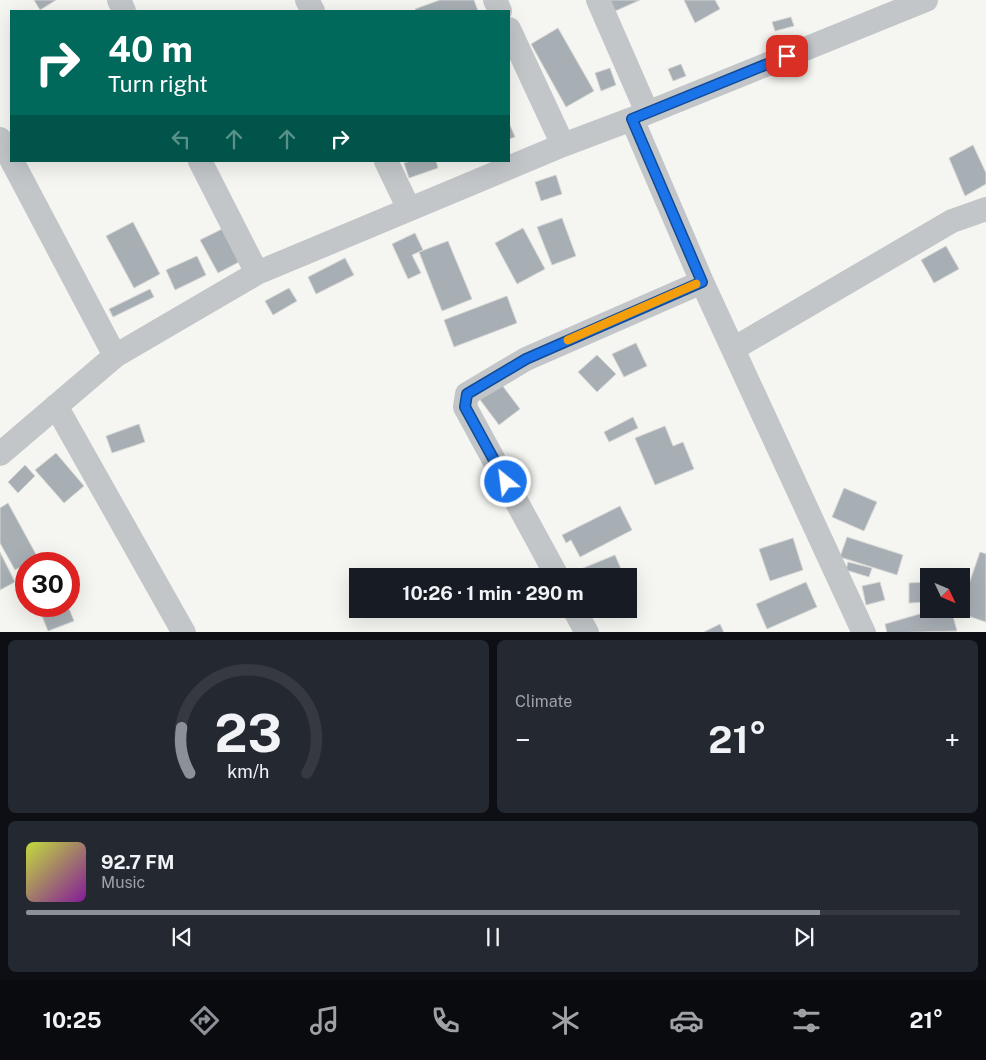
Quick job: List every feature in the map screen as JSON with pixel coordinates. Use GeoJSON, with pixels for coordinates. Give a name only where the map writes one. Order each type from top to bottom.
{"type":"FeatureCollection","features":[{"type":"Feature","properties":{"kind":"street"},"geometry":{"type":"LineString","coordinates":[[598,0],[702,282],[864,632]]}},
{"type":"Feature","properties":{"kind":"street"},"geometry":{"type":"LineString","coordinates":[[0,454],[115,356],[257,273],[563,144],[640,116],[926,0]]}},
{"type":"Feature","properties":{"kind":"street"},"geometry":{"type":"LineString","coordinates":[[510,31],[563,144]]}},
{"type":"Feature","properties":{"kind":"street"},"geometry":{"type":"LineString","coordinates":[[0,139],[10,156]]}},
{"type":"Feature","properties":{"kind":"street"},"geometry":{"type":"LineString","coordinates":[[13,162],[115,356]]}},
{"type":"Feature","properties":{"kind":"street"},"geometry":{"type":"LineString","coordinates":[[201,162],[257,273]]}},
{"type":"Feature","properties":{"kind":"street"},"geometry":{"type":"LineString","coordinates":[[386,162],[409,209]]}},
{"type":"Feature","properties":{"kind":"street"},"geometry":{"type":"LineString","coordinates":[[733,349],[952,221],[986,209]]}},
{"type":"Feature","properties":{"kind":"street"},"geometry":{"type":"LineString","coordinates":[[553,568],[465,407],[467,394],[526,359],[702,282]]}},
{"type":"Feature","properties":{"kind":"street"},"geometry":{"type":"LineString","coordinates":[[56,406],[184,632]]}},
{"type":"Feature","properties":{"kind":"street"},"geometry":{"type":"LineString","coordinates":[[579,618],[587,632]]}},
{"type":"Feature","properties":{"kind":"building"},"geometry":{"type":"Polygon","coordinates":[[[34,0],[56,0],[40,10],[34,0]]]}},
{"type":"Feature","properties":{"kind":"building"},"geometry":{"type":"Polygon","coordinates":[[[440,0],[474,0],[478,10],[416,10],[440,0]]]}},
{"type":"Feature","properties":{"kind":"building"},"geometry":{"type":"Polygon","coordinates":[[[608,0],[640,0],[613,12],[608,0]]]}},
{"type":"Feature","properties":{"kind":"building"},"geometry":{"type":"Polygon","coordinates":[[[684,0],[715,0],[720,9],[695,23],[684,0]]]}},
{"type":"Feature","properties":{"kind":"building"},"geometry":{"type":"Polygon","coordinates":[[[791,17],[794,26],[775,31],[772,22],[791,17]]]}},
{"type":"Feature","properties":{"kind":"building"},"geometry":{"type":"Polygon","coordinates":[[[558,28],[594,91],[566,107],[531,44],[558,28]]]}},
{"type":"Feature","properties":{"kind":"building"},"geometry":{"type":"Polygon","coordinates":[[[681,64],[686,76],[673,81],[668,69],[681,64]]]}},
{"type":"Feature","properties":{"kind":"building"},"geometry":{"type":"Polygon","coordinates":[[[610,68],[616,85],[601,91],[595,73],[610,68]]]}},
{"type":"Feature","properties":{"kind":"building"},"geometry":{"type":"Polygon","coordinates":[[[510,125],[515,137],[510,139],[510,125]]]}},
{"type":"Feature","properties":{"kind":"building"},"geometry":{"type":"Polygon","coordinates":[[[973,145],[986,173],[986,184],[965,196],[949,158],[973,145]]]}},
{"type":"Feature","properties":{"kind":"building"},"geometry":{"type":"Polygon","coordinates":[[[436,162],[438,168],[409,178],[404,163],[436,162]]]}},
{"type":"Feature","properties":{"kind":"building"},"geometry":{"type":"Polygon","coordinates":[[[556,175],[562,194],[541,201],[535,182],[556,175]]]}},
{"type":"Feature","properties":{"kind":"building"},"geometry":{"type":"Polygon","coordinates":[[[562,218],[576,256],[552,265],[537,227],[562,218]]]}},
{"type":"Feature","properties":{"kind":"building"},"geometry":{"type":"Polygon","coordinates":[[[133,222],[160,274],[134,288],[106,236],[133,222]]]}},
{"type":"Feature","properties":{"kind":"building"},"geometry":{"type":"Polygon","coordinates":[[[523,228],[545,269],[517,284],[495,243],[523,228]]]}},
{"type":"Feature","properties":{"kind":"building"},"geometry":{"type":"Polygon","coordinates":[[[222,229],[239,262],[218,273],[200,240],[222,229]]]}},
{"type":"Feature","properties":{"kind":"building"},"geometry":{"type":"Polygon","coordinates":[[[415,233],[423,250],[412,255],[421,273],[408,279],[392,244],[415,233]]]}},
{"type":"Feature","properties":{"kind":"building"},"geometry":{"type":"Polygon","coordinates":[[[448,241],[472,299],[442,311],[419,252],[448,241]]]}},
{"type":"Feature","properties":{"kind":"building"},"geometry":{"type":"Polygon","coordinates":[[[946,246],[959,269],[934,283],[921,260],[946,246]]]}},
{"type":"Feature","properties":{"kind":"building"},"geometry":{"type":"Polygon","coordinates":[[[197,256],[206,275],[175,290],[166,270],[197,256]]]}},
{"type":"Feature","properties":{"kind":"building"},"geometry":{"type":"Polygon","coordinates":[[[345,258],[354,275],[316,294],[308,277],[345,258]]]}},
{"type":"Feature","properties":{"kind":"building"},"geometry":{"type":"Polygon","coordinates":[[[289,288],[297,301],[273,315],[265,301],[289,288]]]}},
{"type":"Feature","properties":{"kind":"building"},"geometry":{"type":"Polygon","coordinates":[[[150,289],[154,297],[113,317],[109,309],[150,289]]]}},
{"type":"Feature","properties":{"kind":"building"},"geometry":{"type":"Polygon","coordinates":[[[507,296],[517,323],[454,347],[444,320],[507,296]]]}},
{"type":"Feature","properties":{"kind":"building"},"geometry":{"type":"Polygon","coordinates":[[[636,343],[647,366],[624,377],[612,354],[636,343]]]}},
{"type":"Feature","properties":{"kind":"building"},"geometry":{"type":"Polygon","coordinates":[[[597,355],[616,374],[597,392],[578,372],[597,355]]]}},
{"type":"Feature","properties":{"kind":"building"},"geometry":{"type":"Polygon","coordinates":[[[499,381],[520,409],[499,425],[478,397],[499,381]]]}},
{"type":"Feature","properties":{"kind":"building"},"geometry":{"type":"Polygon","coordinates":[[[633,417],[638,428],[609,442],[604,432],[633,417]]]}},
{"type":"Feature","properties":{"kind":"building"},"geometry":{"type":"Polygon","coordinates":[[[139,424],[145,442],[112,453],[106,436],[139,424]]]}},
{"type":"Feature","properties":{"kind":"building"},"geometry":{"type":"Polygon","coordinates":[[[665,426],[673,446],[683,442],[694,469],[655,485],[635,438],[665,426]]]}},
{"type":"Feature","properties":{"kind":"building"},"geometry":{"type":"Polygon","coordinates":[[[56,453],[84,486],[64,503],[35,470],[56,453]]]}},
{"type":"Feature","properties":{"kind":"building"},"geometry":{"type":"Polygon","coordinates":[[[25,465],[35,476],[18,493],[8,482],[25,465]]]}},
{"type":"Feature","properties":{"kind":"building"},"geometry":{"type":"Polygon","coordinates":[[[844,488],[877,502],[864,531],[832,517],[844,488]]]}},
{"type":"Feature","properties":{"kind":"building"},"geometry":{"type":"Polygon","coordinates":[[[8,503],[35,552],[15,552],[15,570],[0,543],[0,508],[8,503]]]}},
{"type":"Feature","properties":{"kind":"building"},"geometry":{"type":"Polygon","coordinates":[[[620,506],[632,530],[580,557],[571,540],[566,543],[562,535],[620,506]]]}},
{"type":"Feature","properties":{"kind":"building"},"geometry":{"type":"Polygon","coordinates":[[[847,537],[903,555],[897,575],[840,557],[847,537]]]}},
{"type":"Feature","properties":{"kind":"building"},"geometry":{"type":"Polygon","coordinates":[[[793,538],[803,570],[770,581],[759,549],[793,538]]]}},
{"type":"Feature","properties":{"kind":"building"},"geometry":{"type":"Polygon","coordinates":[[[0,552],[15,582],[0,590],[0,552]]]}},
{"type":"Feature","properties":{"kind":"building"},"geometry":{"type":"Polygon","coordinates":[[[980,552],[986,554],[986,622],[970,617],[970,581],[980,552]]]}},
{"type":"Feature","properties":{"kind":"building"},"geometry":{"type":"Polygon","coordinates":[[[615,555],[621,568],[583,568],[615,555]]]}},
{"type":"Feature","properties":{"kind":"building"},"geometry":{"type":"Polygon","coordinates":[[[848,562],[872,568],[869,577],[846,570],[848,562]]]}},
{"type":"Feature","properties":{"kind":"building"},"geometry":{"type":"Polygon","coordinates":[[[806,582],[817,607],[767,629],[756,604],[806,582]]]}},
{"type":"Feature","properties":{"kind":"building"},"geometry":{"type":"Polygon","coordinates":[[[880,582],[885,600],[866,605],[862,586],[880,582]]]}},
{"type":"Feature","properties":{"kind":"building"},"geometry":{"type":"Polygon","coordinates":[[[920,582],[920,602],[909,603],[909,583],[920,582]]]}},
{"type":"Feature","properties":{"kind":"building"},"geometry":{"type":"Polygon","coordinates":[[[920,614],[920,618],[953,618],[957,631],[922,632],[887,632],[885,624],[920,614]]]}},
{"type":"Feature","properties":{"kind":"building"},"geometry":{"type":"Polygon","coordinates":[[[42,617],[72,617],[74,621],[48,631],[42,617]]]}},
{"type":"Feature","properties":{"kind":"building"},"geometry":{"type":"Polygon","coordinates":[[[720,624],[724,632],[704,632],[720,624]]]}},
{"type":"Feature","properties":{"kind":"slow traffic"},"geometry":{"type":"LineString","coordinates":[[568,340],[696,284]]}},
{"type":"Feature","properties":{"kind":"route"},"geometry":{"type":"LineString","coordinates":[[506,482],[465,407],[467,394],[526,359],[702,282],[632,119],[787,56]]}}]}
